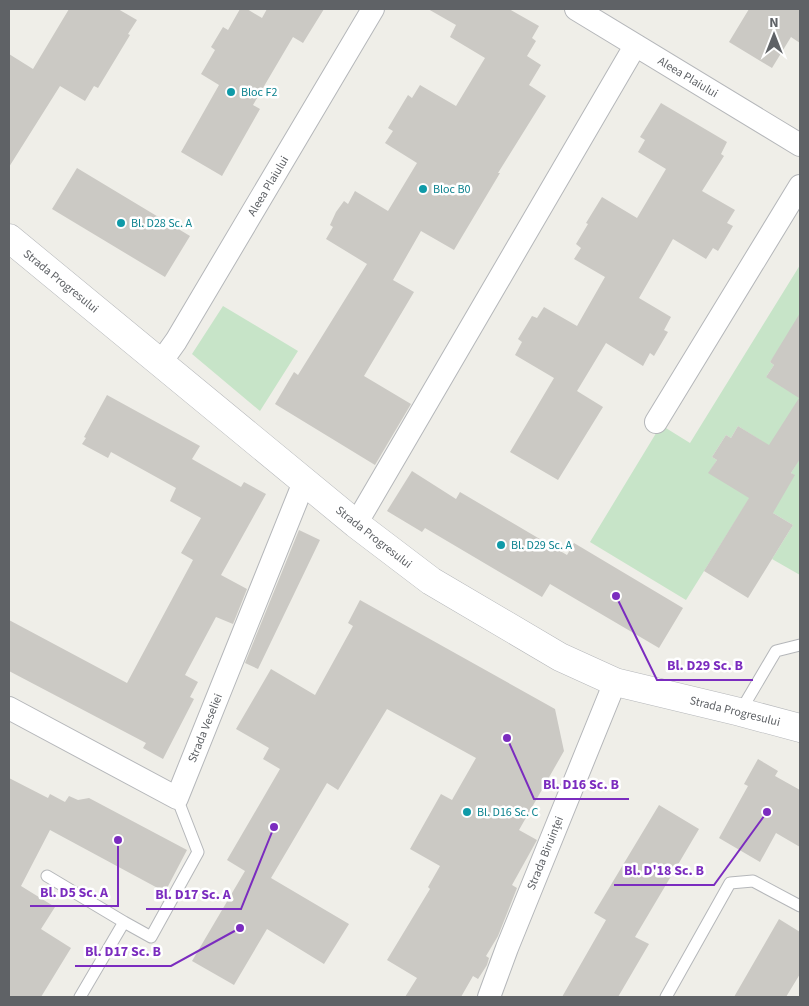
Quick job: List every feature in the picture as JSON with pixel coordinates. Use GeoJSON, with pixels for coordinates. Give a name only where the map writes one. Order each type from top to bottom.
{"type":"FeatureCollection","features":[{"type":"Feature","properties":{"kind":"street","name":"Aleea Plaiului"},"geometry":{"type":"LineString","coordinates":[[161,362],[182,332],[373,9]]}},
{"type":"Feature","properties":{"kind":"street","name":"Aleea Plaiului"},"geometry":{"type":"LineString","coordinates":[[576,9],[800,145]]}},
{"type":"Feature","properties":{"kind":"street"},"geometry":{"type":"LineString","coordinates":[[356,524],[635,46]]}},
{"type":"Feature","properties":{"kind":"street"},"geometry":{"type":"LineString","coordinates":[[656,422],[800,186]]}},
{"type":"Feature","properties":{"kind":"street","name":"Strada Progresului"},"geometry":{"type":"LineString","coordinates":[[9,238],[304,482],[431,581],[560,657],[615,682],[800,728]]}},
{"type":"Feature","properties":{"kind":"street","name":"Strada Veseliei"},"geometry":{"type":"LineString","coordinates":[[177,798],[304,482]]}},
{"type":"Feature","properties":{"kind":"street","name":"Strada Biruinței"},"geometry":{"type":"LineString","coordinates":[[489,997],[615,682]]}},
{"type":"Feature","properties":{"kind":"street"},"geometry":{"type":"LineString","coordinates":[[9,708],[177,798]]}},
{"type":"Feature","properties":{"kind":"lane"},"geometry":{"type":"LineString","coordinates":[[740,712],[776,651],[800,645]]}},
{"type":"Feature","properties":{"kind":"lane"},"geometry":{"type":"LineString","coordinates":[[47,876],[151,938],[198,852],[177,798]]}},
{"type":"Feature","properties":{"kind":"lane"},"geometry":{"type":"LineString","coordinates":[[666,997],[730,882],[753,880],[800,906]]}},
{"type":"Feature","properties":{"kind":"lane"},"geometry":{"type":"LineString","coordinates":[[80,997],[124,922]]}},
{"type":"Feature","properties":{"kind":"green space"},"geometry":{"type":"Polygon","coordinates":[[[800,265],[800,321],[770,362],[774,365],[766,377],[800,383],[800,404],[770,454],[760,440],[738,426],[731,438],[726,435],[712,457],[717,460],[709,473],[754,491],[686,600],[590,542],[661,425],[690,443],[800,265]]]}},
{"type":"Feature","properties":{"kind":"green space"},"geometry":{"type":"Polygon","coordinates":[[[223,306],[298,351],[260,411],[192,354],[223,306]]]}},
{"type":"Feature","properties":{"kind":"green space"},"geometry":{"type":"Polygon","coordinates":[[[800,458],[800,575],[772,559],[793,525],[768,510],[794,475],[791,473],[800,458]]]}},
{"type":"Feature","properties":{"kind":"building"},"geometry":{"type":"Polygon","coordinates":[[[69,9],[118,9],[137,20],[98,88],[94,86],[85,101],[60,86],[9,167],[9,54],[33,69],[69,9]]]}},
{"type":"Feature","properties":{"kind":"building","name":"Bloc F2"},"geometry":{"type":"Polygon","coordinates":[[[240,9],[247,9],[262,18],[267,9],[324,9],[303,43],[293,37],[253,105],[260,109],[222,176],[181,152],[219,85],[201,74],[215,50],[211,47],[223,27],[228,30],[240,9]]]}},
{"type":"Feature","properties":{"kind":"building","name":"Bloc B0"},"geometry":{"type":"Polygon","coordinates":[[[428,9],[509,9],[539,26],[532,38],[536,41],[527,56],[541,65],[529,85],[546,96],[498,173],[500,173],[454,250],[421,231],[393,280],[414,292],[364,376],[411,404],[375,465],[275,404],[294,372],[298,375],[367,264],[326,239],[333,227],[330,225],[336,212],[344,201],[348,204],[355,191],[388,211],[417,163],[385,143],[393,131],[388,128],[408,95],[412,98],[420,85],[456,106],[485,58],[450,37],[456,25],[428,9]]]}},
{"type":"Feature","properties":{"kind":"building"},"geometry":{"type":"Polygon","coordinates":[[[749,9],[800,9],[800,43],[791,37],[772,68],[729,42],[749,9]]]}},
{"type":"Feature","properties":{"kind":"building"},"geometry":{"type":"Polygon","coordinates":[[[661,103],[727,142],[721,154],[724,156],[702,191],[735,210],[727,223],[733,226],[718,251],[713,248],[706,259],[673,239],[639,298],[671,317],[664,330],[668,332],[654,356],[650,353],[643,366],[606,343],[577,391],[603,407],[558,480],[510,452],[554,378],[515,355],[522,342],[518,339],[532,316],[537,318],[544,307],[577,326],[605,277],[574,259],[581,248],[576,244],[602,197],[637,218],[666,169],[638,152],[645,140],[640,137],[661,103]]]}},
{"type":"Feature","properties":{"kind":"building","name":"Bl. D28 Sc. A"},"geometry":{"type":"Polygon","coordinates":[[[77,168],[190,236],[165,277],[52,209],[77,168]]]}},
{"type":"Feature","properties":{"kind":"building"},"geometry":{"type":"Polygon","coordinates":[[[800,313],[800,459],[791,473],[795,475],[773,513],[793,525],[748,598],[704,571],[749,498],[708,473],[717,460],[712,457],[726,435],[731,438],[738,426],[769,445],[799,398],[766,377],[774,365],[770,362],[800,313]]]}},
{"type":"Feature","properties":{"kind":"building"},"geometry":{"type":"Polygon","coordinates":[[[107,395],[200,446],[192,459],[241,487],[244,482],[266,494],[221,575],[247,589],[233,624],[216,617],[185,675],[198,682],[190,697],[194,699],[163,759],[143,748],[146,743],[9,671],[9,620],[127,683],[193,560],[181,553],[201,518],[170,501],[176,488],[111,452],[108,458],[82,444],[107,395]]]}},
{"type":"Feature","properties":{"kind":"building"},"geometry":{"type":"Polygon","coordinates":[[[412,471],[456,499],[460,492],[567,555],[574,543],[683,608],[659,648],[550,584],[542,597],[425,528],[422,532],[387,511],[412,471]]]}},
{"type":"Feature","properties":{"kind":"building"},"geometry":{"type":"Polygon","coordinates":[[[299,530],[320,540],[258,669],[245,663],[299,530]]]}},
{"type":"Feature","properties":{"kind":"building"},"geometry":{"type":"Polygon","coordinates":[[[360,600],[555,709],[564,751],[519,830],[537,840],[512,885],[517,888],[498,936],[486,956],[489,958],[487,965],[478,979],[473,976],[461,997],[405,997],[417,978],[387,960],[430,889],[428,887],[440,866],[410,849],[441,794],[452,800],[476,758],[387,709],[338,790],[327,783],[271,878],[349,924],[324,964],[267,929],[234,985],[192,961],[245,871],[227,860],[280,769],[263,759],[269,748],[236,729],[271,669],[315,695],[353,626],[348,623],[360,600]]]}},
{"type":"Feature","properties":{"kind":"building"},"geometry":{"type":"Polygon","coordinates":[[[758,759],[778,771],[775,776],[800,790],[800,847],[776,833],[760,862],[719,838],[748,786],[744,784],[758,759]]]}},
{"type":"Feature","properties":{"kind":"building"},"geometry":{"type":"Polygon","coordinates":[[[9,778],[48,798],[50,794],[65,802],[69,796],[78,800],[89,798],[187,850],[165,892],[50,830],[21,886],[55,907],[41,929],[71,948],[41,997],[9,997],[9,778]]]}},
{"type":"Feature","properties":{"kind":"building"},"geometry":{"type":"Polygon","coordinates":[[[659,805],[699,829],[635,937],[649,944],[618,997],[562,997],[606,920],[594,913],[659,805]]]}},
{"type":"Feature","properties":{"kind":"building"},"geometry":{"type":"Polygon","coordinates":[[[779,919],[800,932],[800,974],[786,997],[734,997],[779,919]]]}},
{"type":"Feature","properties":{"kind":"place","name":"Bloc F2"},"geometry":{"type":"Point","coordinates":[231,92]}},
{"type":"Feature","properties":{"kind":"place","name":"Bloc B0"},"geometry":{"type":"Point","coordinates":[423,189]}},
{"type":"Feature","properties":{"kind":"place","name":"Bl. D28 Sc. A"},"geometry":{"type":"Point","coordinates":[121,223]}},
{"type":"Feature","properties":{"kind":"place","name":"Bl. D29 Sc. A"},"geometry":{"type":"Point","coordinates":[501,545]}},
{"type":"Feature","properties":{"kind":"place","name":"Bl. D29 Sc. B"},"geometry":{"type":"Point","coordinates":[616,596]}},
{"type":"Feature","properties":{"kind":"place","name":"Bl. D16 Sc. B"},"geometry":{"type":"Point","coordinates":[507,738]}},
{"type":"Feature","properties":{"kind":"place","name":"Bl. D16 Sc. C"},"geometry":{"type":"Point","coordinates":[467,812]}},
{"type":"Feature","properties":{"kind":"place","name":"Bl. D'18 Sc. B"},"geometry":{"type":"Point","coordinates":[767,812]}},
{"type":"Feature","properties":{"kind":"place","name":"Bl. D17 Sc. A"},"geometry":{"type":"Point","coordinates":[274,827]}},
{"type":"Feature","properties":{"kind":"place","name":"Bl. D5 Sc. A"},"geometry":{"type":"Point","coordinates":[118,840]}},
{"type":"Feature","properties":{"kind":"place","name":"Bl. D17 Sc. B"},"geometry":{"type":"Point","coordinates":[240,928]}}]}
